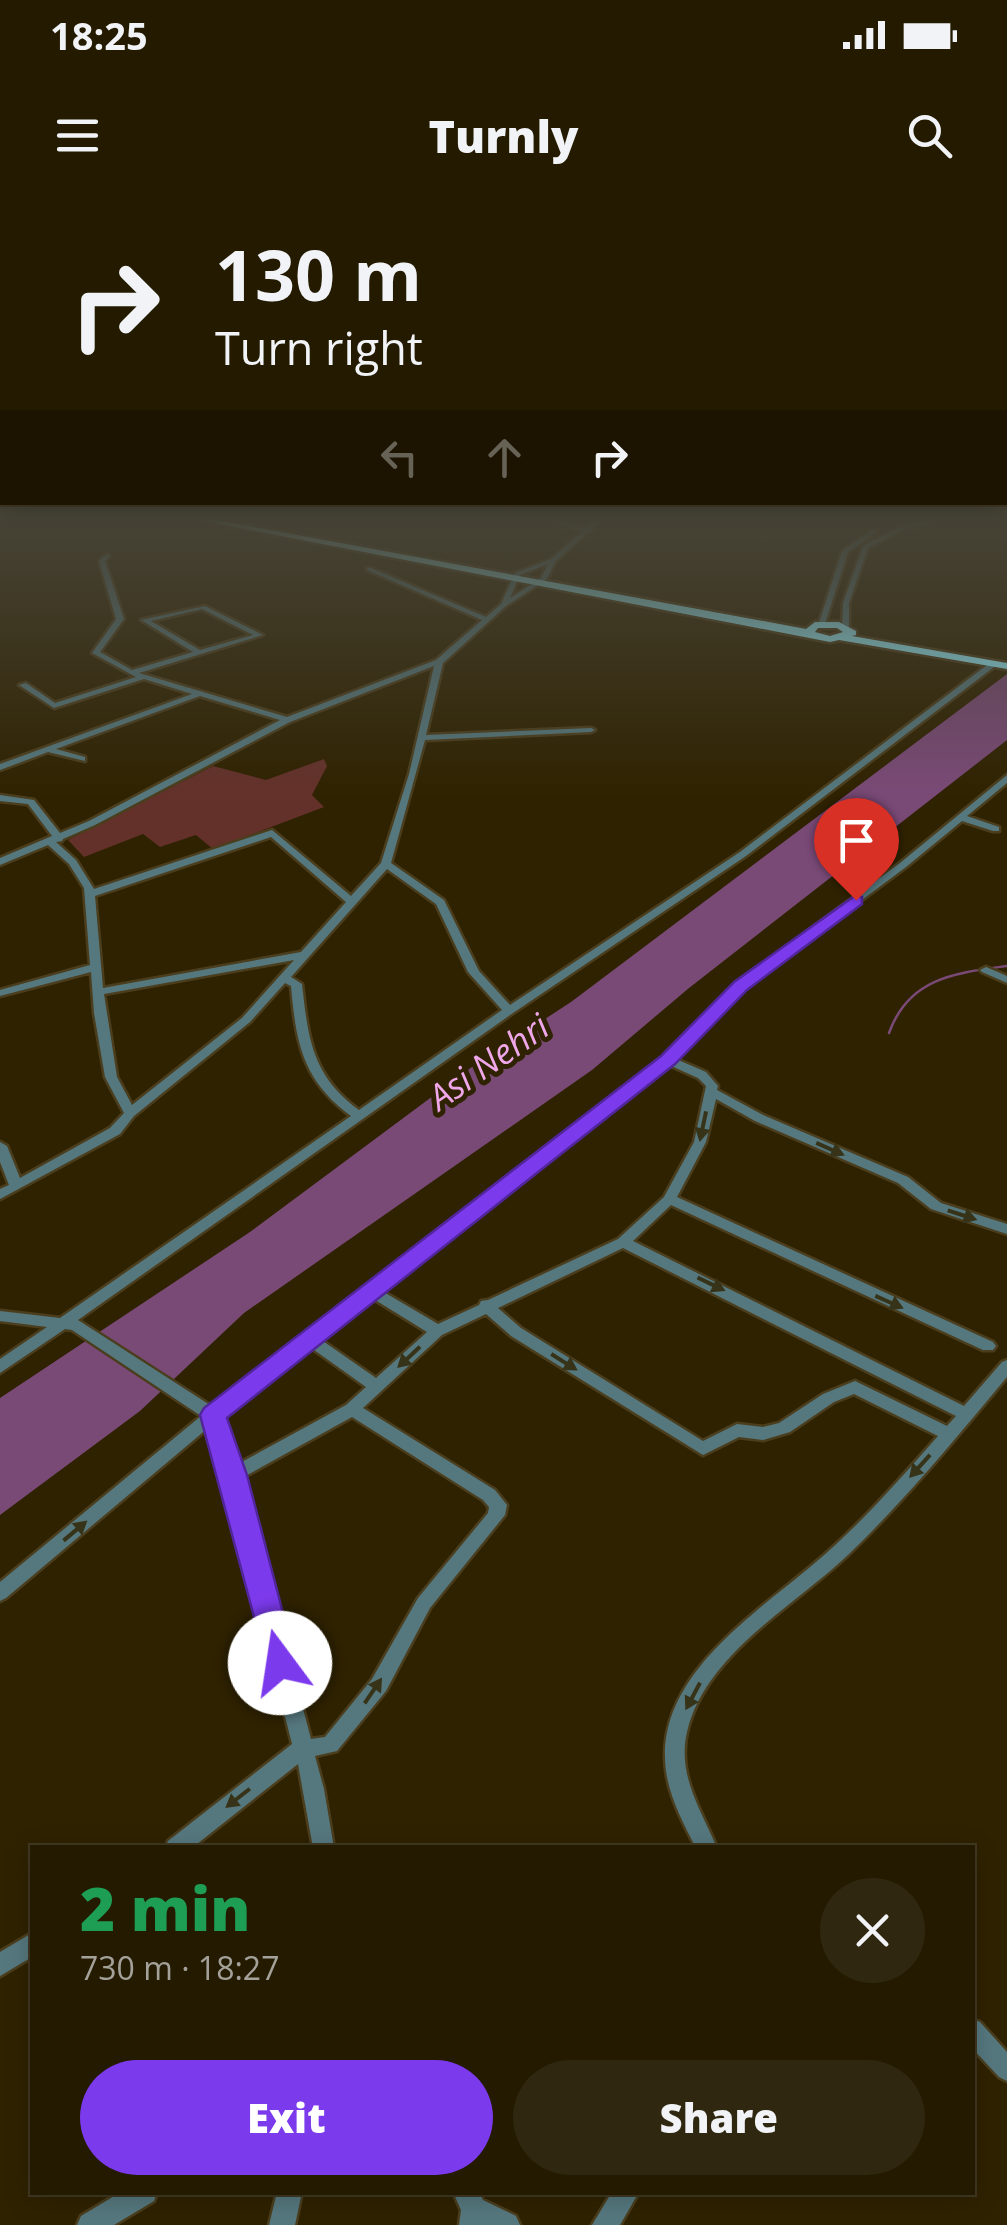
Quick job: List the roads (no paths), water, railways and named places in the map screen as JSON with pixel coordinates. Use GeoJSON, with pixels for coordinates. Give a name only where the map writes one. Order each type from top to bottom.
{"type":"FeatureCollection","features":[{"type":"Feature","properties":{"kind":"highway"},"geometry":{"type":"LineString","coordinates":[[709,610],[845,631],[1003,662]]}},
{"type":"Feature","properties":{"kind":"highway"},"geometry":{"type":"LineString","coordinates":[[733,610],[815,628]]}},
{"type":"Feature","properties":{"kind":"highway"},"geometry":{"type":"LineString","coordinates":[[751,614],[801,619],[826,610]]}},
{"type":"Feature","properties":{"kind":"street"},"geometry":{"type":"LineString","coordinates":[[117,610],[120,619],[96,653],[131,674],[287,720]]}},
{"type":"Feature","properties":{"kind":"street"},"geometry":{"type":"LineString","coordinates":[[188,610],[145,620],[200,653]]}},
{"type":"Feature","properties":{"kind":"street"},"geometry":{"type":"LineString","coordinates":[[131,674],[259,635],[211,610]]}},
{"type":"Feature","properties":{"kind":"street"},"geometry":{"type":"LineString","coordinates":[[465,610],[487,620]]}},
{"type":"Feature","properties":{"kind":"street"},"geometry":{"type":"LineString","coordinates":[[0,862],[55,841],[287,720],[439,662],[498,610]]}},
{"type":"Feature","properties":{"kind":"street"},"geometry":{"type":"LineString","coordinates":[[815,628],[827,610]]}},
{"type":"Feature","properties":{"kind":"street"},"geometry":{"type":"LineString","coordinates":[[845,631],[846,610]]}},
{"type":"Feature","properties":{"kind":"street"},"geometry":{"type":"LineString","coordinates":[[0,1195],[116,1131],[130,1113],[246,1020],[352,902],[366,880],[386,864],[439,662]]}},
{"type":"Feature","properties":{"kind":"street"},"geometry":{"type":"LineString","coordinates":[[0,1368],[67,1325],[509,1011],[743,854],[1003,662]]}},
{"type":"Feature","properties":{"kind":"street"},"geometry":{"type":"LineString","coordinates":[[23,685],[54,706],[144,677]]}},
{"type":"Feature","properties":{"kind":"street"},"geometry":{"type":"LineString","coordinates":[[0,767],[202,693]]}},
{"type":"Feature","properties":{"kind":"street"},"geometry":{"type":"LineString","coordinates":[[420,738],[592,730]]}},
{"type":"Feature","properties":{"kind":"street"},"geometry":{"type":"LineString","coordinates":[[49,750],[82,759]]}},
{"type":"Feature","properties":{"kind":"street"},"geometry":{"type":"LineString","coordinates":[[0,1593],[206,1410],[309,1339],[668,1060],[740,986],[1007,778]]}},
{"type":"Feature","properties":{"kind":"street"},"geometry":{"type":"LineString","coordinates":[[993,790],[1007,794]]}},
{"type":"Feature","properties":{"kind":"street"},"geometry":{"type":"LineString","coordinates":[[0,798],[31,802],[90,894],[98,992],[111,1077],[130,1113]]}},
{"type":"Feature","properties":{"kind":"street"},"geometry":{"type":"LineString","coordinates":[[960,817],[996,829]]}},
{"type":"Feature","properties":{"kind":"street"},"geometry":{"type":"LineString","coordinates":[[90,894],[272,833],[352,902]]}},
{"type":"Feature","properties":{"kind":"street"},"geometry":{"type":"LineString","coordinates":[[386,864],[440,902],[474,972],[509,1011]]}},
{"type":"Feature","properties":{"kind":"street"},"geometry":{"type":"LineString","coordinates":[[98,992],[302,955]]}},
{"type":"Feature","properties":{"kind":"street"},"geometry":{"type":"LineString","coordinates":[[0,993],[97,967]]}},
{"type":"Feature","properties":{"kind":"street"},"geometry":{"type":"LineString","coordinates":[[986,970],[1007,980]]}},
{"type":"Feature","properties":{"kind":"street"},"geometry":{"type":"LineString","coordinates":[[286,979],[296,984],[310,1062],[327,1096],[358,1116]]}},
{"type":"Feature","properties":{"kind":"street"},"geometry":{"type":"LineString","coordinates":[[668,1060],[702,1075],[712,1091],[759,1118],[903,1180],[936,1206],[1007,1229]]}},
{"type":"Feature","properties":{"kind":"street"},"geometry":{"type":"LineString","coordinates":[[233,1475],[352,1410],[436,1331],[624,1242],[669,1199],[700,1142],[712,1091]]}},
{"type":"Feature","properties":{"kind":"street"},"geometry":{"type":"LineString","coordinates":[[0,1146],[16,1186]]}},
{"type":"Feature","properties":{"kind":"street"},"geometry":{"type":"LineString","coordinates":[[669,1199],[988,1346]]}},
{"type":"Feature","properties":{"kind":"street"},"geometry":{"type":"LineString","coordinates":[[624,1242],[966,1414]]}},
{"type":"Feature","properties":{"kind":"street"},"geometry":{"type":"LineString","coordinates":[[371,1292],[436,1331]]}},
{"type":"Feature","properties":{"kind":"street"},"geometry":{"type":"LineString","coordinates":[[486,1305],[516,1332],[703,1449],[737,1430],[768,1436],[815,1411],[824,1400],[855,1387],[948,1434]]}},
{"type":"Feature","properties":{"kind":"street"},"geometry":{"type":"LineString","coordinates":[[0,1316],[67,1325],[206,1410],[233,1475],[314,1789],[323,1845]]}},
{"type":"Feature","properties":{"kind":"street"},"geometry":{"type":"LineString","coordinates":[[309,1339],[377,1387]]}},
{"type":"Feature","properties":{"kind":"street"},"geometry":{"type":"LineString","coordinates":[[706,1845],[672,1771],[677,1729],[697,1687],[734,1644],[842,1550],[1007,1366]]}},
{"type":"Feature","properties":{"kind":"street"},"geometry":{"type":"LineString","coordinates":[[179,1845],[302,1749],[330,1744],[379,1685],[424,1604],[496,1515],[498,1506],[489,1495],[352,1410]]}},
{"type":"Feature","properties":{"kind":"street"},"geometry":{"type":"LineString","coordinates":[[0,1964],[30,1945]]}},
{"type":"Feature","properties":{"kind":"street"},"geometry":{"type":"LineString","coordinates":[[975,2033],[1007,2069]]}},
{"type":"Feature","properties":{"kind":"street"},"geometry":{"type":"LineString","coordinates":[[90,2225],[140,2195]]}},
{"type":"Feature","properties":{"kind":"street"},"geometry":{"type":"LineString","coordinates":[[282,2225],[289,2195]]}},
{"type":"Feature","properties":{"kind":"street"},"geometry":{"type":"LineString","coordinates":[[605,2225],[625,2195]]}},
{"type":"Feature","properties":{"kind":"street"},"geometry":{"type":"LineString","coordinates":[[470,2209],[507,2225]]}},
{"type":"Feature","properties":{"kind":"water","name":"Asi Nehri"},"geometry":{"type":"Polygon","coordinates":[[[1007,674],[1007,740],[689,988],[592,1070],[244,1313],[140,1411],[0,1515],[0,1398],[250,1232],[476,1064],[571,1002],[1007,674]]]}},
{"type":"Feature","properties":{"kind":"waterway"},"geometry":{"type":"LineString","coordinates":[[889,1033],[909,1000],[936,981],[1007,966]]}}]}
